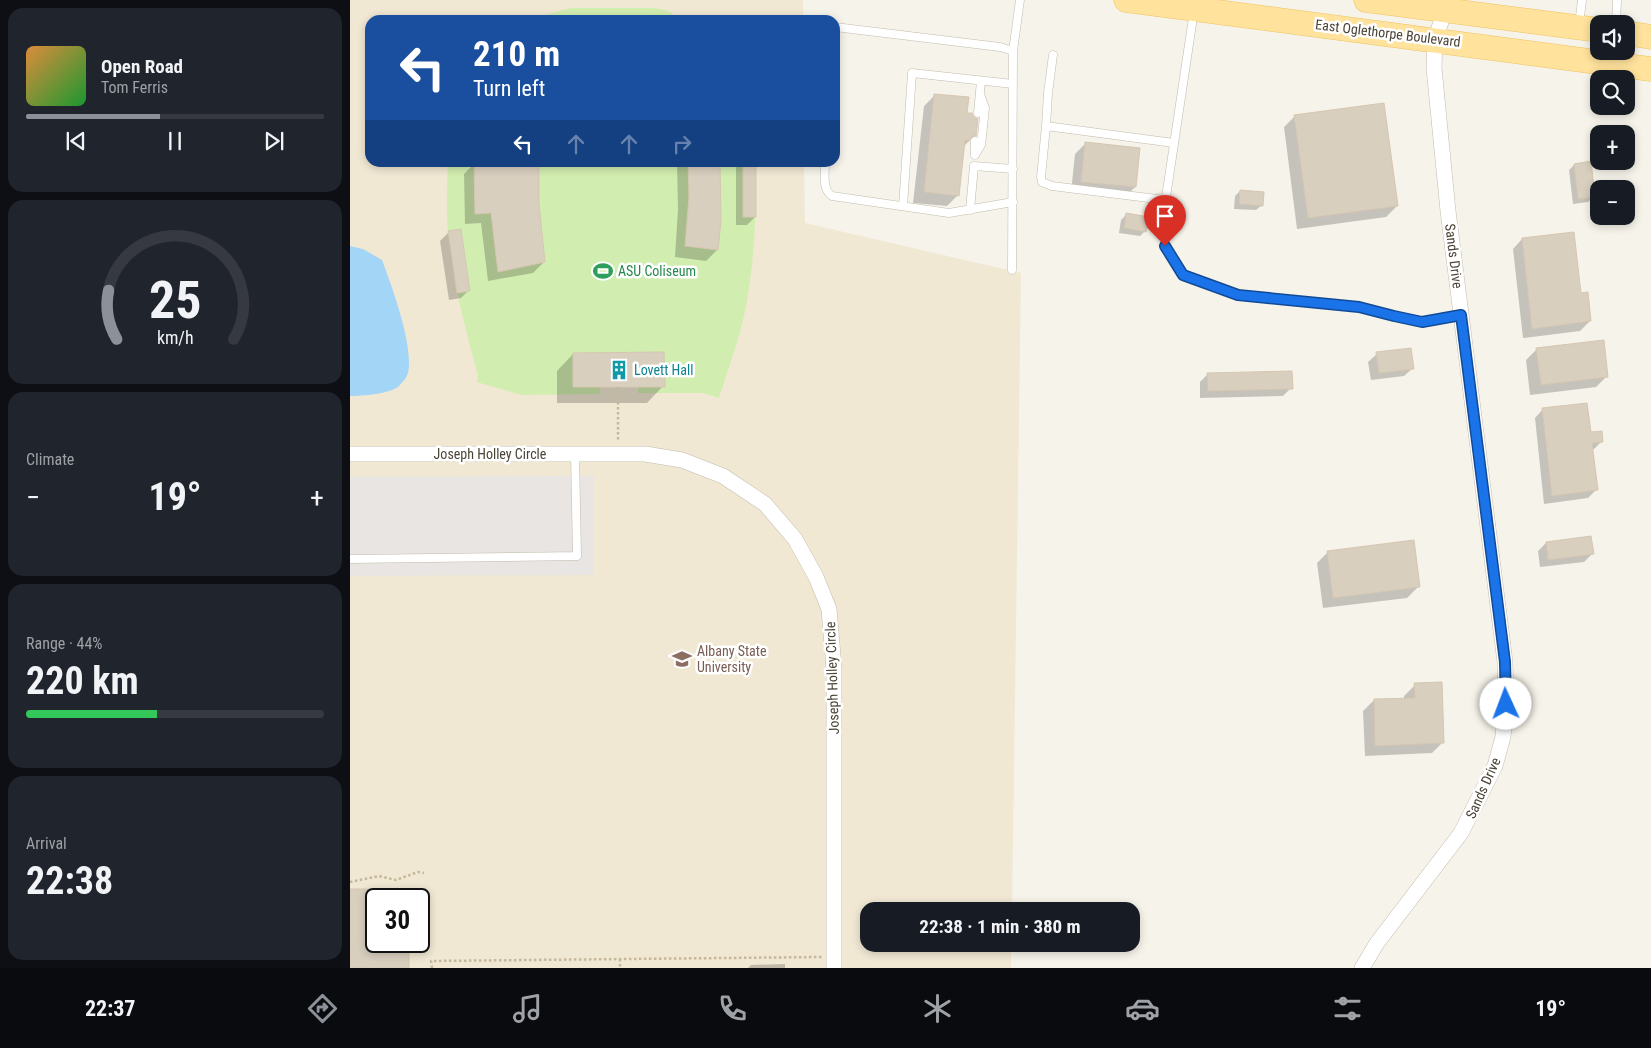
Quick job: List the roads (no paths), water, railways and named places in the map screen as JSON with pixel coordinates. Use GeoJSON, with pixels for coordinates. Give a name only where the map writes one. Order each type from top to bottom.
{"type":"FeatureCollection","features":[{"type":"Feature","properties":{"kind":"main road","name":"East Oglethorpe Boulevard"},"geometry":{"type":"LineString","coordinates":[[1126,0],[1651,68]]}},
{"type":"Feature","properties":{"kind":"main road"},"geometry":{"type":"LineString","coordinates":[[1366,0],[1446,5],[1589,29]]}},
{"type":"Feature","properties":{"kind":"main road"},"geometry":{"type":"LineString","coordinates":[[1635,34],[1651,37]]}},
{"type":"Feature","properties":{"kind":"street","name":"Sands Drive"},"geometry":{"type":"LineString","coordinates":[[1362,968],[1377,943],[1461,833],[1495,766],[1504,729],[1506,704],[1505,662],[1448,211],[1434,68],[1435,40],[1446,5]]}},
{"type":"Feature","properties":{"kind":"street","name":"Joseph Holley Circle"},"geometry":{"type":"LineString","coordinates":[[350,454],[645,454],[682,460],[723,476],[765,504],[795,539],[816,577],[829,609],[834,668],[834,962]]}},
{"type":"Feature","properties":{"kind":"lane"},"geometry":{"type":"LineString","coordinates":[[1012,270],[1013,84],[1014,51],[1020,0]]}},
{"type":"Feature","properties":{"kind":"lane"},"geometry":{"type":"LineString","coordinates":[[1582,0],[1589,29]]}},
{"type":"Feature","properties":{"kind":"lane"},"geometry":{"type":"LineString","coordinates":[[1616,15],[1617,0]]}},
{"type":"Feature","properties":{"kind":"lane"},"geometry":{"type":"LineString","coordinates":[[1194,9],[1163,217],[1165,246],[1183,275],[1238,295],[1359,307],[1422,322],[1461,315]]}},
{"type":"Feature","properties":{"kind":"lane"},"geometry":{"type":"LineString","coordinates":[[840,27],[1000,47],[1014,51]]}},
{"type":"Feature","properties":{"kind":"lane"},"geometry":{"type":"LineString","coordinates":[[1053,55],[1048,93],[1042,182],[1052,186],[1165,200]]}},
{"type":"Feature","properties":{"kind":"lane"},"geometry":{"type":"LineString","coordinates":[[903,206],[912,73],[1013,84]]}},
{"type":"Feature","properties":{"kind":"lane"},"geometry":{"type":"LineString","coordinates":[[974,156],[981,145],[985,108],[980,94],[981,81]]}},
{"type":"Feature","properties":{"kind":"lane"},"geometry":{"type":"LineString","coordinates":[[975,113],[973,105],[980,94]]}},
{"type":"Feature","properties":{"kind":"lane"},"geometry":{"type":"LineString","coordinates":[[1046,126],[1174,143]]}},
{"type":"Feature","properties":{"kind":"lane"},"geometry":{"type":"LineString","coordinates":[[970,210],[974,166],[972,141]]}},
{"type":"Feature","properties":{"kind":"lane"},"geometry":{"type":"LineString","coordinates":[[974,166],[1013,169]]}},
{"type":"Feature","properties":{"kind":"lane"},"geometry":{"type":"LineString","coordinates":[[825,167],[825,186],[828,193],[832,196],[949,213],[1013,202]]}},
{"type":"Feature","properties":{"kind":"lane"},"geometry":{"type":"LineString","coordinates":[[350,559],[577,556],[575,454]]}},
{"type":"Feature","properties":{"kind":"water"},"geometry":{"type":"Polygon","coordinates":[[[350,246],[363,249],[382,260],[405,332],[409,362],[407,375],[395,389],[383,393],[350,396],[350,246]]]}},
{"type":"Feature","properties":{"kind":"place","name":"ASU Coliseum"},"geometry":{"type":"Point","coordinates":[603,271]}},
{"type":"Feature","properties":{"kind":"place","name":"Lovett Hall"},"geometry":{"type":"Point","coordinates":[619,370]}},
{"type":"Feature","properties":{"kind":"place","name":"Albany State University"},"geometry":{"type":"Point","coordinates":[682,659]}}]}
